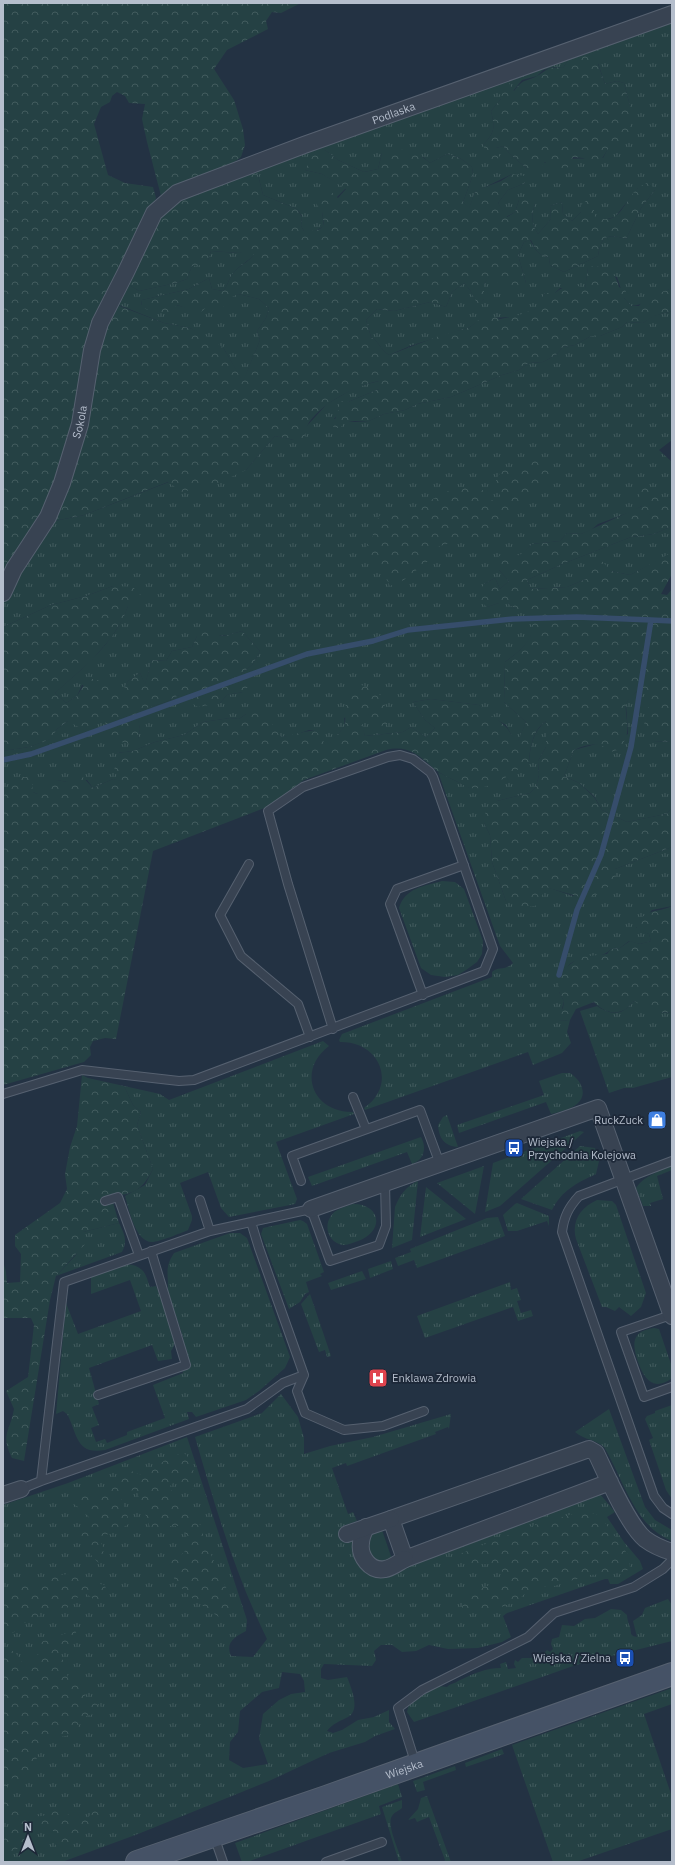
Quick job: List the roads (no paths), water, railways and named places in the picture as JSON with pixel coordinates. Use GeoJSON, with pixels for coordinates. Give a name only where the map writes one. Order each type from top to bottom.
{"type":"FeatureCollection","features":[{"type":"Feature","properties":{"kind":"street","name":"Podlaska"},"geometry":{"type":"LineString","coordinates":[[139,245],[154,213],[178,193],[304,145],[672,14]]}},
{"type":"Feature","properties":{"kind":"street","name":"Sokola"},"geometry":{"type":"LineString","coordinates":[[3,593],[14,569],[48,517],[62,483],[80,424],[92,350],[100,323],[139,245]]}},
{"type":"Feature","properties":{"kind":"street"},"geometry":{"type":"LineString","coordinates":[[311,1209],[598,1108],[672,1316]]}},
{"type":"Feature","properties":{"kind":"street"},"geometry":{"type":"LineString","coordinates":[[347,1534],[589,1449],[596,1453],[635,1527],[644,1538],[657,1547],[672,1552]]}},
{"type":"Feature","properties":{"kind":"street"},"geometry":{"type":"LineString","coordinates":[[366,1527],[362,1538],[361,1550],[364,1559],[370,1566],[379,1569],[386,1569],[405,1559],[610,1482]]}},
{"type":"Feature","properties":{"kind":"street"},"geometry":{"type":"LineString","coordinates":[[3,1495],[21,1489]]}},
{"type":"Feature","properties":{"kind":"street"},"geometry":{"type":"LineString","coordinates":[[391,1519],[405,1559]]}},
{"type":"Feature","properties":{"kind":"street","name":"Wiejska"},"geometry":{"type":"LineString","coordinates":[[137,1862],[672,1674]]}},
{"type":"Feature","properties":{"kind":"lane"},"geometry":{"type":"LineString","coordinates":[[3,1094],[82,1070],[179,1081],[194,1080],[333,1029],[484,971],[493,949],[433,777],[425,768],[406,756],[388,757],[303,787],[268,811],[288,884],[333,1029]]}},
{"type":"Feature","properties":{"kind":"lane"},"geometry":{"type":"LineString","coordinates":[[249,864],[220,915],[241,956],[298,1004],[310,1037]]}},
{"type":"Feature","properties":{"kind":"lane"},"geometry":{"type":"LineString","coordinates":[[423,994],[390,904],[397,889],[464,865]]}},
{"type":"Feature","properties":{"kind":"lane"},"geometry":{"type":"LineString","coordinates":[[353,1097],[366,1129]]}},
{"type":"Feature","properties":{"kind":"lane"},"geometry":{"type":"LineString","coordinates":[[302,1181],[292,1156],[420,1110],[440,1164]]}},
{"type":"Feature","properties":{"kind":"lane"},"geometry":{"type":"LineString","coordinates":[[672,1161],[579,1196],[569,1206],[564,1219],[562,1232],[654,1496],[663,1508],[672,1514]]}},
{"type":"Feature","properties":{"kind":"lane"},"geometry":{"type":"LineString","coordinates":[[41,1480],[64,1282],[210,1231],[311,1209],[330,1261],[360,1252],[379,1245],[386,1226],[385,1183]]}},
{"type":"Feature","properties":{"kind":"lane"},"geometry":{"type":"LineString","coordinates":[[105,1201],[118,1197],[139,1255]]}},
{"type":"Feature","properties":{"kind":"lane"},"geometry":{"type":"LineString","coordinates":[[200,1200],[210,1231]]}},
{"type":"Feature","properties":{"kind":"lane"},"geometry":{"type":"LineString","coordinates":[[251,1222],[304,1375],[297,1391],[305,1413],[344,1430],[383,1426],[424,1411]]}},
{"type":"Feature","properties":{"kind":"lane"},"geometry":{"type":"LineString","coordinates":[[98,1395],[186,1365],[150,1251]]}},
{"type":"Feature","properties":{"kind":"lane"},"geometry":{"type":"LineString","coordinates":[[672,1316],[622,1332],[644,1397],[672,1387]]}},
{"type":"Feature","properties":{"kind":"lane"},"geometry":{"type":"LineString","coordinates":[[21,1489],[41,1480],[247,1409],[283,1383],[304,1375]]}},
{"type":"Feature","properties":{"kind":"lane"},"geometry":{"type":"LineString","coordinates":[[416,1765],[398,1708],[422,1690],[528,1637],[554,1613],[634,1587],[663,1569],[672,1560]]}},
{"type":"Feature","properties":{"kind":"lane"},"geometry":{"type":"LineString","coordinates":[[213,1835],[224,1862]]}},
{"type":"Feature","properties":{"kind":"lane"},"geometry":{"type":"LineString","coordinates":[[326,1862],[382,1842]]}},
{"type":"Feature","properties":{"kind":"waterway"},"geometry":{"type":"LineString","coordinates":[[3,760],[31,754],[307,654],[373,641],[408,630],[513,619],[577,617],[651,620],[631,747],[601,855],[577,910],[559,975]]}},
{"type":"Feature","properties":{"kind":"waterway"},"geometry":{"type":"LineString","coordinates":[[651,620],[672,621]]}},
{"type":"Feature","properties":{"kind":"place","name":"RuckZuck"},"geometry":{"type":"Point","coordinates":[657,1120]}},
{"type":"Feature","properties":{"kind":"place","name":"Wiejska / Przychodnia Kolejowa"},"geometry":{"type":"Point","coordinates":[514,1148]}},
{"type":"Feature","properties":{"kind":"place","name":"Enklawa Zdrowia"},"geometry":{"type":"Point","coordinates":[378,1378]}},
{"type":"Feature","properties":{"kind":"place","name":"Wiejska / Zielna"},"geometry":{"type":"Point","coordinates":[625,1658]}}]}
